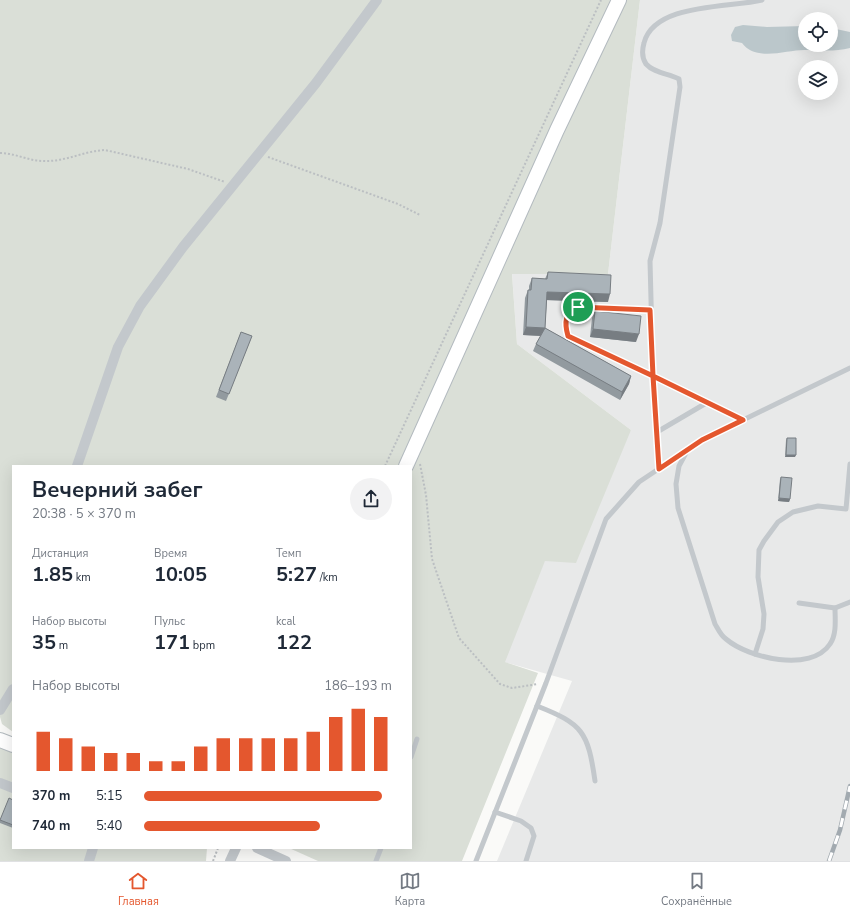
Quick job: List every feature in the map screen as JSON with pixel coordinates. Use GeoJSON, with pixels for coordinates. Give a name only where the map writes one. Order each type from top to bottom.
{"type":"FeatureCollection","features":[{"type":"Feature","properties":{"kind":"street"},"geometry":{"type":"LineString","coordinates":[[77,465],[118,347],[140,306],[181,249],[316,83],[378,0]]}},
{"type":"Feature","properties":{"kind":"street"},"geometry":{"type":"LineString","coordinates":[[406,465],[619,0]]}},
{"type":"Feature","properties":{"kind":"street"},"geometry":{"type":"LineString","coordinates":[[0,710],[12,691]]}},
{"type":"Feature","properties":{"kind":"street"},"geometry":{"type":"LineString","coordinates":[[0,740],[12,745]]}},
{"type":"Feature","properties":{"kind":"street"},"geometry":{"type":"LineString","coordinates":[[0,783],[12,788]]}},
{"type":"Feature","properties":{"kind":"street"},"geometry":{"type":"LineString","coordinates":[[89,861],[93,849]]}},
{"type":"Feature","properties":{"kind":"street"},"geometry":{"type":"LineString","coordinates":[[230,861],[236,849]]}},
{"type":"Feature","properties":{"kind":"street"},"geometry":{"type":"LineString","coordinates":[[259,849],[286,861]]}},
{"type":"Feature","properties":{"kind":"lane"},"geometry":{"type":"LineString","coordinates":[[659,469],[650,310],[650,261],[660,224],[680,87],[679,79],[661,74],[646,64],[642,54],[644,42],[650,30],[665,18],[684,11],[762,0]]}},
{"type":"Feature","properties":{"kind":"lane"},"geometry":{"type":"LineString","coordinates":[[650,310],[578,307],[570,311],[566,318],[568,336],[743,420]]}},
{"type":"Feature","properties":{"kind":"lane"},"geometry":{"type":"LineString","coordinates":[[476,861],[546,683],[606,519],[639,482],[702,440],[850,368]]}},
{"type":"Feature","properties":{"kind":"lane"},"geometry":{"type":"LineString","coordinates":[[657,432],[708,402]]}},
{"type":"Feature","properties":{"kind":"lane"},"geometry":{"type":"LineString","coordinates":[[687,450],[679,466],[676,484],[678,508],[715,624],[724,638],[737,647],[755,654],[777,659],[797,660],[812,658],[825,650],[832,642],[835,628],[835,608]]}},
{"type":"Feature","properties":{"kind":"lane"},"geometry":{"type":"LineString","coordinates":[[755,654],[763,629],[764,614],[758,577],[759,550],[778,522],[793,512],[818,506],[848,511],[850,464]]}},
{"type":"Feature","properties":{"kind":"lane"},"geometry":{"type":"LineString","coordinates":[[799,603],[835,608],[850,602]]}},
{"type":"Feature","properties":{"kind":"lane"},"geometry":{"type":"LineString","coordinates":[[537,706],[562,716],[575,724],[589,748],[595,781]]}},
{"type":"Feature","properties":{"kind":"lane"},"geometry":{"type":"LineString","coordinates":[[412,754],[417,739]]}},
{"type":"Feature","properties":{"kind":"lane"},"geometry":{"type":"LineString","coordinates":[[495,812],[521,821],[531,828],[534,836],[526,861]]}},
{"type":"Feature","properties":{"kind":"lane"},"geometry":{"type":"LineString","coordinates":[[376,861],[381,849]]}},
{"type":"Feature","properties":{"kind":"path"},"geometry":{"type":"LineString","coordinates":[[385,465],[601,0]]}},
{"type":"Feature","properties":{"kind":"path"},"geometry":{"type":"LineString","coordinates":[[0,153],[43,161],[67,159],[92,151],[105,150],[188,169],[233,185]]}},
{"type":"Feature","properties":{"kind":"path"},"geometry":{"type":"LineString","coordinates":[[263,155],[398,204],[420,215]]}},
{"type":"Feature","properties":{"kind":"path"},"geometry":{"type":"LineString","coordinates":[[416,442],[426,494],[432,559],[459,638],[500,684],[512,688],[546,683]]}},
{"type":"Feature","properties":{"kind":"path"},"geometry":{"type":"LineString","coordinates":[[213,861],[218,849]]}},
{"type":"Feature","properties":{"kind":"shaded area"},"geometry":{"type":"Polygon","coordinates":[[[0,0],[640,0],[608,274],[512,274],[517,344],[631,430],[576,563],[545,561],[505,662],[538,673],[462,861],[318,861],[291,849],[412,849],[412,465],[12,465],[12,731],[2,724],[0,717],[0,0]]]}},
{"type":"Feature","properties":{"kind":"shaded area"},"geometry":{"type":"Polygon","coordinates":[[[640,0],[850,0],[850,861],[497,861],[572,681],[504,662],[545,560],[631,430],[517,344],[512,273],[608,274],[640,0]]]}},
{"type":"Feature","properties":{"kind":"shaded area"},"geometry":{"type":"Polygon","coordinates":[[[743,25],[767,27],[798,26],[798,50],[772,54],[755,52],[748,49],[742,43],[732,41],[731,35],[735,27],[743,25]]]}},
{"type":"Feature","properties":{"kind":"shaded area"},"geometry":{"type":"Polygon","coordinates":[[[838,29],[850,32],[850,48],[838,50],[838,29]]]}},
{"type":"Feature","properties":{"kind":"shaded area"},"geometry":{"type":"Polygon","coordinates":[[[0,747],[12,752],[12,849],[207,849],[206,861],[0,861],[0,747]]]}},
{"type":"Feature","properties":{"kind":"building"},"geometry":{"type":"Polygon","coordinates":[[[548,272],[611,275],[610,294],[547,292],[545,328],[526,327],[528,290],[531,290],[532,278],[547,279],[548,272]]]}},
{"type":"Feature","properties":{"kind":"building"},"geometry":{"type":"Polygon","coordinates":[[[595,311],[641,316],[639,334],[593,329],[595,311]]]}},
{"type":"Feature","properties":{"kind":"building"},"geometry":{"type":"Polygon","coordinates":[[[545,328],[631,376],[622,392],[536,344],[545,328]]]}},
{"type":"Feature","properties":{"kind":"building"},"geometry":{"type":"Polygon","coordinates":[[[241,332],[252,336],[229,394],[219,390],[241,332]]]}},
{"type":"Feature","properties":{"kind":"building"},"geometry":{"type":"Polygon","coordinates":[[[787,438],[796,438],[796,455],[786,455],[787,438]]]}},
{"type":"Feature","properties":{"kind":"building"},"geometry":{"type":"Polygon","coordinates":[[[781,477],[792,478],[790,499],[779,498],[781,477]]]}},
{"type":"Feature","properties":{"kind":"building"},"geometry":{"type":"Polygon","coordinates":[[[9,798],[12,800],[12,825],[0,820],[9,798]]]}},
{"type":"Feature","properties":{"kind":"railway"},"geometry":{"type":"LineString","coordinates":[[829,861],[840,830],[850,786]]}},
{"type":"Feature","properties":{"kind":"route"},"geometry":{"type":"LineString","coordinates":[[578,307],[570,311],[566,318],[568,336],[653,376],[659,469],[702,440],[743,420],[653,376],[650,310],[578,307]]}}]}
